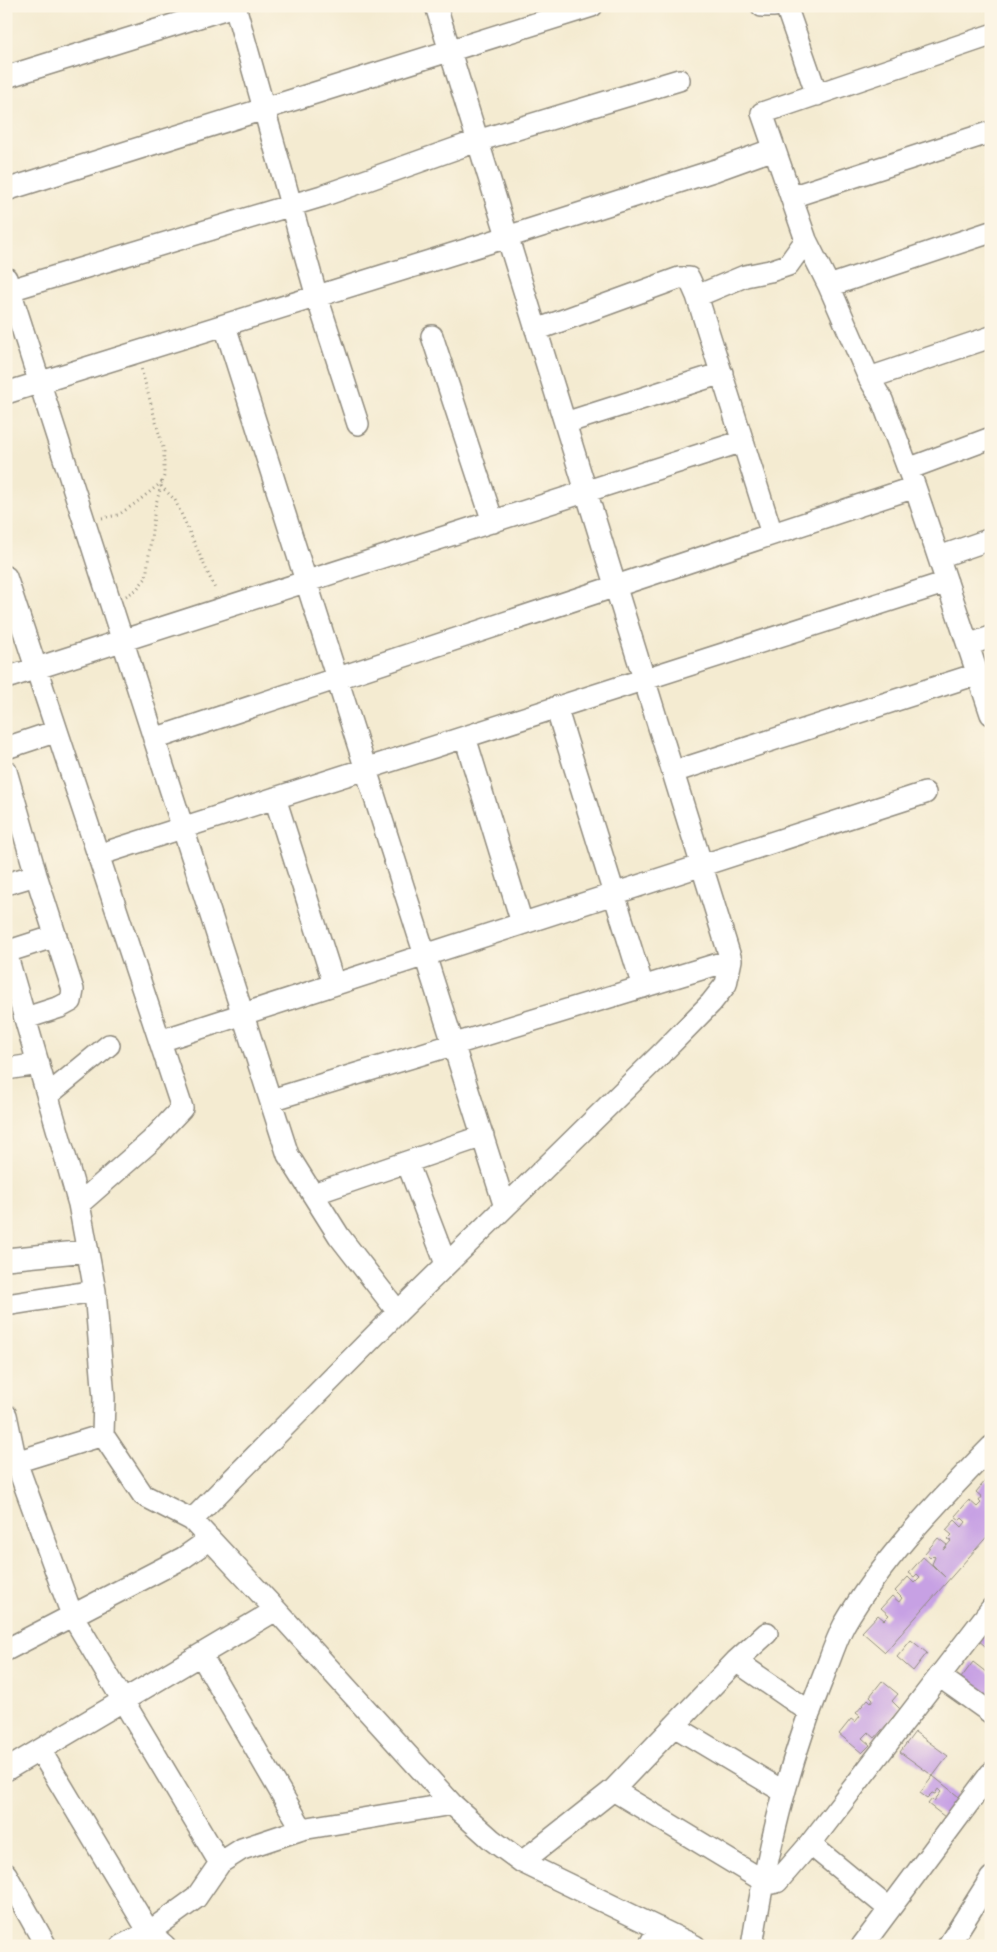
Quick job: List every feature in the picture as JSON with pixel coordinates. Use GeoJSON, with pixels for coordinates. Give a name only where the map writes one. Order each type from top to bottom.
{"type":"FeatureCollection","features":[{"type":"Feature","properties":{"kind":"street"},"geometry":{"type":"LineString","coordinates":[[6,77],[235,6],[290,206],[358,424]]}},
{"type":"Feature","properties":{"kind":"street"},"geometry":{"type":"LineString","coordinates":[[192,1520],[446,1264],[662,1054],[726,984],[731,960],[436,6]]}},
{"type":"Feature","properties":{"kind":"street"},"geometry":{"type":"LineString","coordinates":[[6,190],[592,6]]}},
{"type":"Feature","properties":{"kind":"street"},"geometry":{"type":"LineString","coordinates":[[762,6],[774,6]]}},
{"type":"Feature","properties":{"kind":"street"},"geometry":{"type":"LineString","coordinates":[[786,6],[817,94]]}},
{"type":"Feature","properties":{"kind":"street"},"geometry":{"type":"LineString","coordinates":[[991,35],[762,113],[806,240],[829,286],[869,378],[882,400],[939,557],[991,714]]}},
{"type":"Feature","properties":{"kind":"street"},"geometry":{"type":"LineString","coordinates":[[398,1312],[339,1236],[288,1155],[8,284],[290,206],[477,141],[679,80]]}},
{"type":"Feature","properties":{"kind":"street"},"geometry":{"type":"LineString","coordinates":[[792,197],[991,132]]}},
{"type":"Feature","properties":{"kind":"street"},"geometry":{"type":"LineString","coordinates":[[6,393],[40,384],[507,237],[716,170],[774,149]]}},
{"type":"Feature","properties":{"kind":"street"},"geometry":{"type":"LineString","coordinates":[[829,286],[991,232]]}},
{"type":"Feature","properties":{"kind":"street"},"geometry":{"type":"LineString","coordinates":[[697,296],[745,276],[788,265],[806,240]]}},
{"type":"Feature","properties":{"kind":"street"},"geometry":{"type":"LineString","coordinates":[[536,330],[679,278],[689,278],[697,296],[722,372],[772,534]]}},
{"type":"Feature","properties":{"kind":"street"},"geometry":{"type":"LineString","coordinates":[[225,326],[505,1208]]}},
{"type":"Feature","properties":{"kind":"street"},"geometry":{"type":"LineString","coordinates":[[432,336],[493,522]]}},
{"type":"Feature","properties":{"kind":"street"},"geometry":{"type":"LineString","coordinates":[[869,378],[991,337]]}},
{"type":"Feature","properties":{"kind":"street"},"geometry":{"type":"LineString","coordinates":[[565,424],[722,372]]}},
{"type":"Feature","properties":{"kind":"street"},"geometry":{"type":"LineString","coordinates":[[154,739],[772,534],[911,478],[991,438]]}},
{"type":"Feature","properties":{"kind":"street"},"geometry":{"type":"LineString","coordinates":[[6,678],[743,442]]}},
{"type":"Feature","properties":{"kind":"street"},"geometry":{"type":"LineString","coordinates":[[939,557],[991,539]]}},
{"type":"Feature","properties":{"kind":"street"},"geometry":{"type":"LineString","coordinates":[[7,579],[182,1108],[151,1141],[79,1204]]}},
{"type":"Feature","properties":{"kind":"street"},"geometry":{"type":"LineString","coordinates":[[98,855],[947,582]]}},
{"type":"Feature","properties":{"kind":"street"},"geometry":{"type":"LineString","coordinates":[[968,645],[991,637]]}},
{"type":"Feature","properties":{"kind":"street"},"geometry":{"type":"LineString","coordinates":[[673,772],[978,674]]}},
{"type":"Feature","properties":{"kind":"street"},"geometry":{"type":"LineString","coordinates":[[556,708],[643,987]]}},
{"type":"Feature","properties":{"kind":"street"},"geometry":{"type":"LineString","coordinates":[[6,748],[57,731]]}},
{"type":"Feature","properties":{"kind":"street"},"geometry":{"type":"LineString","coordinates":[[465,737],[522,924]]}},
{"type":"Feature","properties":{"kind":"street"},"geometry":{"type":"LineString","coordinates":[[6,770],[73,995],[71,1001],[60,1007],[26,1018]]}},
{"type":"Feature","properties":{"kind":"street"},"geometry":{"type":"LineString","coordinates":[[160,1040],[926,793]]}},
{"type":"Feature","properties":{"kind":"street"},"geometry":{"type":"LineString","coordinates":[[275,798],[334,984]]}},
{"type":"Feature","properties":{"kind":"street"},"geometry":{"type":"LineString","coordinates":[[6,884],[36,875]]}},
{"type":"Feature","properties":{"kind":"street"},"geometry":{"type":"LineString","coordinates":[[56,936],[6,953],[79,1204],[95,1291],[104,1398],[102,1435],[143,1495],[192,1520],[452,1804],[492,1840],[522,1862],[654,1937],[695,1946]]}},
{"type":"Feature","properties":{"kind":"street"},"geometry":{"type":"LineString","coordinates":[[271,1100],[731,960]]}},
{"type":"Feature","properties":{"kind":"street"},"geometry":{"type":"LineString","coordinates":[[48,1095],[109,1045]]}},
{"type":"Feature","properties":{"kind":"street"},"geometry":{"type":"LineString","coordinates":[[6,1069],[39,1064]]}},
{"type":"Feature","properties":{"kind":"street"},"geometry":{"type":"LineString","coordinates":[[313,1194],[483,1136]]}},
{"type":"Feature","properties":{"kind":"street"},"geometry":{"type":"LineString","coordinates":[[408,1162],[446,1264]]}},
{"type":"Feature","properties":{"kind":"street"},"geometry":{"type":"LineString","coordinates":[[6,1259],[87,1251]]}},
{"type":"Feature","properties":{"kind":"street"},"geometry":{"type":"LineString","coordinates":[[6,1305],[95,1291]]}},
{"type":"Feature","properties":{"kind":"street"},"geometry":{"type":"LineString","coordinates":[[6,1415],[11,1464],[72,1615],[220,1863]]}},
{"type":"Feature","properties":{"kind":"street"},"geometry":{"type":"LineString","coordinates":[[11,1464],[102,1435]]}},
{"type":"Feature","properties":{"kind":"street"},"geometry":{"type":"LineString","coordinates":[[752,1946],[762,1880],[784,1792],[810,1712],[843,1627],[895,1552],[987,1457]]}},
{"type":"Feature","properties":{"kind":"street"},"geometry":{"type":"LineString","coordinates":[[6,1650],[183,1558],[210,1539]]}},
{"type":"Feature","properties":{"kind":"street"},"geometry":{"type":"LineString","coordinates":[[612,1790],[762,1880],[772,1883],[777,1882],[810,1844],[991,1609]]}},
{"type":"Feature","properties":{"kind":"street"},"geometry":{"type":"LineString","coordinates":[[6,1770],[276,1610]]}},
{"type":"Feature","properties":{"kind":"street"},"geometry":{"type":"LineString","coordinates":[[522,1862],[612,1790],[736,1661],[767,1633]]}},
{"type":"Feature","properties":{"kind":"street"},"geometry":{"type":"LineString","coordinates":[[201,1655],[302,1829]]}},
{"type":"Feature","properties":{"kind":"street"},"geometry":{"type":"LineString","coordinates":[[736,1661],[810,1712]]}},
{"type":"Feature","properties":{"kind":"street"},"geometry":{"type":"LineString","coordinates":[[939,1676],[991,1714]]}},
{"type":"Feature","properties":{"kind":"street"},"geometry":{"type":"LineString","coordinates":[[674,1726],[784,1792]]}},
{"type":"Feature","properties":{"kind":"street"},"geometry":{"type":"LineString","coordinates":[[40,1750],[150,1932],[165,1946]]}},
{"type":"Feature","properties":{"kind":"street"},"geometry":{"type":"LineString","coordinates":[[862,1946],[888,1908],[991,1773]]}},
{"type":"Feature","properties":{"kind":"street"},"geometry":{"type":"LineString","coordinates":[[121,1946],[150,1932],[196,1898],[220,1863],[242,1849],[302,1829],[452,1804]]}},
{"type":"Feature","properties":{"kind":"street"},"geometry":{"type":"LineString","coordinates":[[810,1844],[888,1908]]}},
{"type":"Feature","properties":{"kind":"street"},"geometry":{"type":"LineString","coordinates":[[6,1874],[46,1946]]}},
{"type":"Feature","properties":{"kind":"street"},"geometry":{"type":"LineString","coordinates":[[948,1946],[991,1878]]}},
{"type":"Feature","properties":{"kind":"path"},"geometry":{"type":"LineString","coordinates":[[111,604],[136,590],[146,578],[155,507],[162,481],[164,451],[137,353]]}},
{"type":"Feature","properties":{"kind":"path"},"geometry":{"type":"LineString","coordinates":[[84,522],[118,515],[136,503],[162,481]]}},
{"type":"Feature","properties":{"kind":"path"},"geometry":{"type":"LineString","coordinates":[[161,486],[175,500],[223,608]]}},
{"type":"Feature","properties":{"kind":"building"},"geometry":{"type":"Polygon","coordinates":[[[986,1480],[991,1484],[991,1532],[885,1652],[862,1632],[878,1615],[884,1620],[889,1615],[881,1608],[892,1596],[899,1602],[902,1598],[895,1591],[908,1577],[914,1583],[920,1577],[917,1574],[914,1577],[909,1573],[923,1557],[945,1577],[932,1564],[935,1557],[933,1555],[930,1558],[925,1553],[938,1538],[947,1545],[943,1550],[951,1541],[948,1539],[952,1535],[946,1530],[955,1520],[962,1527],[966,1522],[962,1518],[960,1520],[955,1516],[969,1500],[977,1507],[981,1503],[979,1501],[982,1497],[976,1492],[986,1480]]]}},
{"type":"Feature","properties":{"kind":"building"},"geometry":{"type":"Polygon","coordinates":[[[991,1625],[991,1651],[978,1640],[991,1625]]]}},
{"type":"Feature","properties":{"kind":"building"},"geometry":{"type":"Polygon","coordinates":[[[911,1640],[927,1653],[913,1671],[897,1657],[911,1640]]]}},
{"type":"Feature","properties":{"kind":"building"},"geometry":{"type":"Polygon","coordinates":[[[973,1662],[991,1676],[991,1698],[986,1704],[958,1682],[973,1662]]]}},
{"type":"Feature","properties":{"kind":"building"},"geometry":{"type":"Polygon","coordinates":[[[882,1681],[898,1694],[892,1701],[900,1709],[875,1738],[868,1732],[862,1738],[870,1745],[862,1753],[839,1734],[851,1719],[855,1722],[860,1716],[856,1713],[868,1699],[871,1702],[873,1699],[870,1696],[882,1681]]]}},
{"type":"Feature","properties":{"kind":"building"},"geometry":{"type":"Polygon","coordinates":[[[915,1732],[948,1756],[933,1776],[900,1752],[915,1732]]]}},
{"type":"Feature","properties":{"kind":"building"},"geometry":{"type":"Polygon","coordinates":[[[933,1776],[964,1801],[949,1820],[928,1804],[932,1799],[934,1801],[941,1792],[938,1789],[935,1794],[932,1793],[927,1798],[920,1793],[933,1776]]]}}]}
